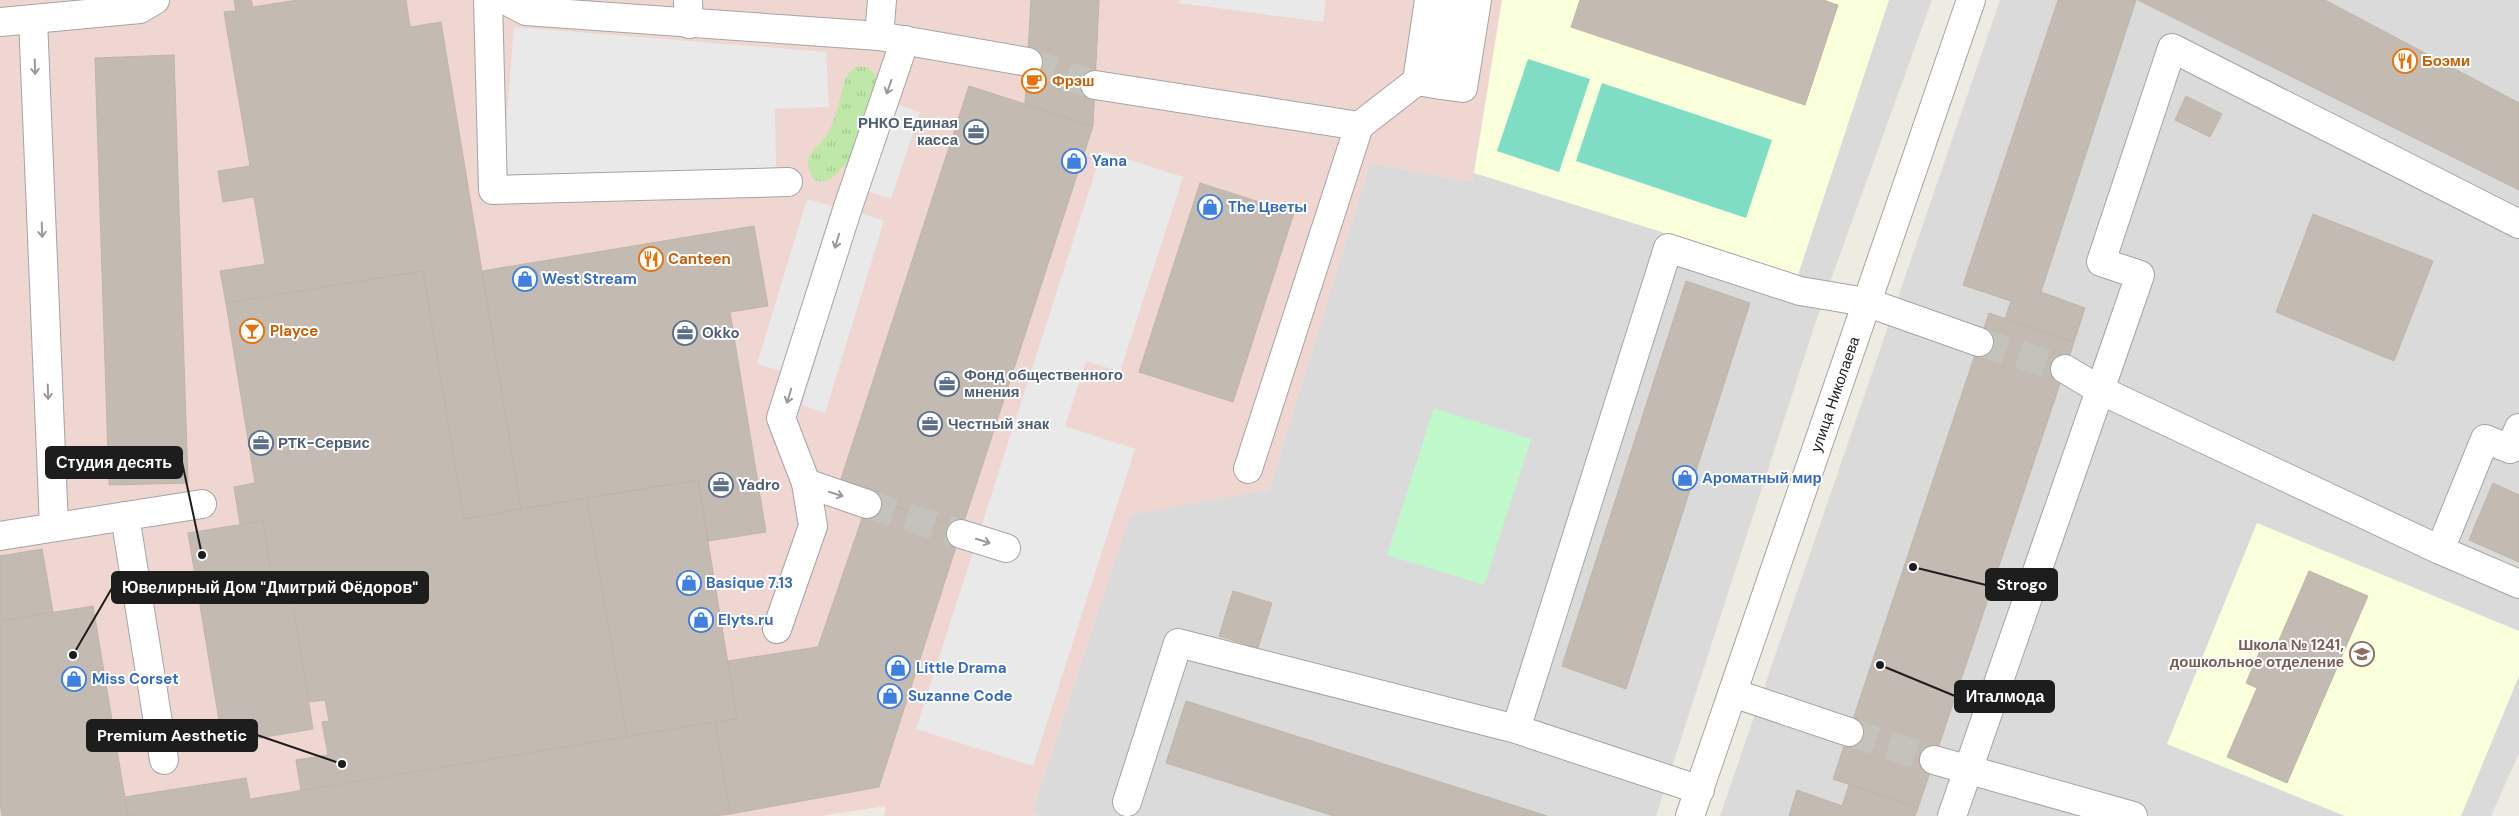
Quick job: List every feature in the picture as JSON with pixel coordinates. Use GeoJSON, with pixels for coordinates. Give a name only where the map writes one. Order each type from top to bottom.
{"type":"FeatureCollection","features":[{"type":"Feature","properties":{"kind":"street"},"geometry":{"type":"LineString","coordinates":[[0,22],[140,9],[155,0]]}},
{"type":"Feature","properties":{"kind":"street"},"geometry":{"type":"LineString","coordinates":[[488,0],[493,190],[788,182]]}},
{"type":"Feature","properties":{"kind":"street"},"geometry":{"type":"LineString","coordinates":[[505,0],[526,11],[688,12],[892,38],[1028,62]]}},
{"type":"Feature","properties":{"kind":"street"},"geometry":{"type":"LineString","coordinates":[[777,629],[812,526],[806,483],[781,418],[848,207],[892,38],[882,0]]}},
{"type":"Feature","properties":{"kind":"street"},"geometry":{"type":"LineString","coordinates":[[1429,0],[1429,83]]}},
{"type":"Feature","properties":{"kind":"street"},"geometry":{"type":"LineString","coordinates":[[1429,83],[1454,0]]}},
{"type":"Feature","properties":{"kind":"street"},"geometry":{"type":"LineString","coordinates":[[1095,85],[1359,126],[1429,83],[1463,88],[1476,0]]}},
{"type":"Feature","properties":{"kind":"street","name":"улица Николаева"},"geometry":{"type":"LineString","coordinates":[[1690,816],[1971,0]]}},
{"type":"Feature","properties":{"kind":"street"},"geometry":{"type":"LineString","coordinates":[[33,19],[54,528]]}},
{"type":"Feature","properties":{"kind":"street"},"geometry":{"type":"LineString","coordinates":[[1952,816],[2140,275],[2100,262],[2172,48],[2519,224]]}},
{"type":"Feature","properties":{"kind":"street"},"geometry":{"type":"LineString","coordinates":[[1248,468],[1359,126]]}},
{"type":"Feature","properties":{"kind":"street"},"geometry":{"type":"LineString","coordinates":[[1516,729],[1668,248],[1800,291],[1866,302],[1979,342]]}},
{"type":"Feature","properties":{"kind":"street"},"geometry":{"type":"LineString","coordinates":[[2065,369],[2100,390],[2440,550],[2519,584]]}},
{"type":"Feature","properties":{"kind":"street"},"geometry":{"type":"LineString","coordinates":[[2440,550],[2485,439],[2510,449],[2519,428]]}},
{"type":"Feature","properties":{"kind":"street"},"geometry":{"type":"LineString","coordinates":[[806,483],[867,504]]}},
{"type":"Feature","properties":{"kind":"street"},"geometry":{"type":"LineString","coordinates":[[0,536],[202,504]]}},
{"type":"Feature","properties":{"kind":"street"},"geometry":{"type":"LineString","coordinates":[[125,516],[164,760]]}},
{"type":"Feature","properties":{"kind":"street"},"geometry":{"type":"LineString","coordinates":[[960,534],[1006,548]]}},
{"type":"Feature","properties":{"kind":"street"},"geometry":{"type":"LineString","coordinates":[[1128,802],[1178,643],[1516,729],[1700,790]]}},
{"type":"Feature","properties":{"kind":"street"},"geometry":{"type":"LineString","coordinates":[[1733,692],[1849,732]]}},
{"type":"Feature","properties":{"kind":"street"},"geometry":{"type":"LineString","coordinates":[[1934,760],[2133,816]]}},
{"type":"Feature","properties":{"kind":"shaded area"},"geometry":{"type":"Polygon","coordinates":[[[0,0],[1502,0],[1472,182],[1370,163],[1269,490],[1130,515],[1032,813],[1044,816],[884,816],[886,806],[820,816],[0,816],[0,0]]]}},
{"type":"Feature","properties":{"kind":"shaded area"},"geometry":{"type":"Polygon","coordinates":[[[1180,0],[1326,0],[1323,22],[1179,3],[1180,0]]]}},
{"type":"Feature","properties":{"kind":"shaded area"},"geometry":{"type":"Polygon","coordinates":[[[1502,0],[1932,0],[1816,321],[1656,816],[1044,816],[1032,813],[1130,514],[1269,490],[1370,163],[1472,182],[1502,0]]]}},
{"type":"Feature","properties":{"kind":"shaded area"},"geometry":{"type":"Polygon","coordinates":[[[1502,0],[1889,0],[1798,275],[1474,173],[1502,0]]]}},
{"type":"Feature","properties":{"kind":"shaded area"},"geometry":{"type":"Polygon","coordinates":[[[2000,0],[2519,0],[2519,753],[2491,816],[1720,816],[2000,0]]]}},
{"type":"Feature","properties":{"kind":"shaded area"},"geometry":{"type":"Polygon","coordinates":[[[514,27],[826,52],[829,107],[775,109],[776,168],[502,175],[514,27]]]}},
{"type":"Feature","properties":{"kind":"shaded area"},"geometry":{"type":"Polygon","coordinates":[[[895,104],[920,112],[891,199],[867,191],[895,104]]]}},
{"type":"Feature","properties":{"kind":"shaded area"},"geometry":{"type":"Polygon","coordinates":[[[1102,151],[1183,177],[1120,372],[1086,361],[1065,426],[1135,449],[1033,766],[916,729],[1102,151]]]}},
{"type":"Feature","properties":{"kind":"shaded area"},"geometry":{"type":"Polygon","coordinates":[[[807,199],[832,206],[781,371],[757,364],[807,199]]]}},
{"type":"Feature","properties":{"kind":"shaded area"},"geometry":{"type":"Polygon","coordinates":[[[860,213],[884,221],[825,413],[802,405],[860,213]]]}},
{"type":"Feature","properties":{"kind":"shaded area","name":"Школа № 1241, дошкольное отделение"},"geometry":{"type":"Polygon","coordinates":[[[2257,523],[2519,631],[2519,676],[2461,816],[2345,816],[2167,744],[2257,523]]]}},
{"type":"Feature","properties":{"kind":"green space"},"geometry":{"type":"Polygon","coordinates":[[[1528,59],[1590,79],[1559,172],[1497,151],[1528,59]]]}},
{"type":"Feature","properties":{"kind":"green space"},"geometry":{"type":"Polygon","coordinates":[[[856,67],[868,67],[879,79],[856,155],[832,178],[823,182],[814,180],[809,170],[809,156],[830,129],[837,111],[845,79],[856,67]]]}},
{"type":"Feature","properties":{"kind":"green space"},"geometry":{"type":"Polygon","coordinates":[[[1602,83],[1772,140],[1746,218],[1576,161],[1602,83]]]}},
{"type":"Feature","properties":{"kind":"green space"},"geometry":{"type":"Polygon","coordinates":[[[1434,408],[1531,439],[1484,585],[1387,555],[1434,408]]]}},
{"type":"Feature","properties":{"kind":"building"},"geometry":{"type":"Polygon","coordinates":[[[234,0],[251,0],[253,7],[298,0],[406,0],[410,27],[441,22],[521,509],[464,519],[423,271],[226,303],[220,271],[265,264],[254,197],[223,202],[218,171],[250,166],[224,12],[236,11],[234,0]]]}},
{"type":"Feature","properties":{"kind":"building"},"geometry":{"type":"Polygon","coordinates":[[[1031,0],[1099,0],[1093,126],[1025,104],[1031,0]]]}},
{"type":"Feature","properties":{"kind":"building"},"geometry":{"type":"Polygon","coordinates":[[[1580,0],[1823,0],[1838,5],[1805,105],[1571,27],[1580,0]]]}},
{"type":"Feature","properties":{"kind":"building"},"geometry":{"type":"Polygon","coordinates":[[[2058,0],[2136,0],[2041,292],[2085,308],[2074,342],[2005,319],[2011,301],[1963,285],[2058,0]]]}},
{"type":"Feature","properties":{"kind":"building"},"geometry":{"type":"Polygon","coordinates":[[[2138,0],[2325,0],[2519,103],[2519,190],[2138,0]]]}},
{"type":"Feature","properties":{"kind":"building"},"geometry":{"type":"Polygon","coordinates":[[[174,55],[188,483],[109,485],[95,58],[174,55]]]}},
{"type":"Feature","properties":{"kind":"building"},"geometry":{"type":"Polygon","coordinates":[[[969,86],[1093,126],[962,528],[869,498],[840,482],[969,86]]]}},
{"type":"Feature","properties":{"kind":"building"},"geometry":{"type":"Polygon","coordinates":[[[2186,96],[2222,114],[2210,137],[2175,120],[2186,96]]]}},
{"type":"Feature","properties":{"kind":"building"},"geometry":{"type":"Polygon","coordinates":[[[1200,183],[1294,213],[1233,402],[1139,372],[1200,183]]]}},
{"type":"Feature","properties":{"kind":"building"},"geometry":{"type":"Polygon","coordinates":[[[2313,214],[2433,261],[2394,361],[2276,312],[2313,214]]]}},
{"type":"Feature","properties":{"kind":"building"},"geometry":{"type":"Polygon","coordinates":[[[754,226],[768,306],[730,312],[766,532],[708,541],[698,480],[521,509],[482,271],[754,226]]]}},
{"type":"Feature","properties":{"kind":"building"},"geometry":{"type":"Polygon","coordinates":[[[423,271],[464,519],[587,498],[627,737],[301,791],[296,760],[328,755],[322,722],[329,721],[325,700],[309,702],[288,575],[272,578],[263,521],[240,524],[234,487],[255,483],[226,303],[423,271]]]}},
{"type":"Feature","properties":{"kind":"building"},"geometry":{"type":"Polygon","coordinates":[[[1686,281],[1750,303],[1626,689],[1562,666],[1686,281]]]}},
{"type":"Feature","properties":{"kind":"building"},"geometry":{"type":"Polygon","coordinates":[[[1989,313],[2074,342],[1918,808],[1833,779],[1989,313]]]}},
{"type":"Feature","properties":{"kind":"building"},"geometry":{"type":"Polygon","coordinates":[[[698,480],[737,719],[627,737],[587,498],[698,480]]]}},
{"type":"Feature","properties":{"kind":"building"},"geometry":{"type":"Polygon","coordinates":[[[2493,483],[2519,495],[2519,562],[2469,540],[2493,483]]]}},
{"type":"Feature","properties":{"kind":"building"},"geometry":{"type":"Polygon","coordinates":[[[869,498],[962,528],[879,787],[730,814],[715,722],[737,719],[728,661],[818,647],[869,498]]]}},
{"type":"Feature","properties":{"kind":"building"},"geometry":{"type":"Polygon","coordinates":[[[263,521],[272,578],[288,575],[313,729],[223,744],[188,533],[263,521]]]}},
{"type":"Feature","properties":{"kind":"building"},"geometry":{"type":"Polygon","coordinates":[[[42,549],[53,612],[0,621],[0,556],[42,549]]]}},
{"type":"Feature","properties":{"kind":"building"},"geometry":{"type":"Polygon","coordinates":[[[2309,571],[2368,596],[2287,783],[2227,757],[2257,688],[2246,683],[2264,641],[2276,647],[2309,571]]]}},
{"type":"Feature","properties":{"kind":"building"},"geometry":{"type":"Polygon","coordinates":[[[1233,591],[1272,603],[1258,648],[1219,636],[1233,591]]]}},
{"type":"Feature","properties":{"kind":"building"},"geometry":{"type":"Polygon","coordinates":[[[93,606],[128,816],[2,816],[0,803],[0,621],[93,606]]]}},
{"type":"Feature","properties":{"kind":"building"},"geometry":{"type":"Polygon","coordinates":[[[1186,701],[1547,816],[1334,816],[1166,763],[1186,701]]]}},
{"type":"Feature","properties":{"kind":"building"},"geometry":{"type":"Polygon","coordinates":[[[715,722],[730,814],[715,816],[128,816],[125,797],[246,778],[250,799],[715,722]]]}},
{"type":"Feature","properties":{"kind":"building"},"geometry":{"type":"Polygon","coordinates":[[[1849,785],[1918,808],[1915,816],[1789,816],[1797,790],[1842,806],[1849,785]]]}},
{"type":"Feature","properties":{"kind":"tunnel"},"geometry":{"type":"LineString","coordinates":[[1028,62],[1095,85]]}},
{"type":"Feature","properties":{"kind":"tunnel"},"geometry":{"type":"LineString","coordinates":[[1979,342],[2065,369]]}},
{"type":"Feature","properties":{"kind":"tunnel"},"geometry":{"type":"LineString","coordinates":[[867,504],[961,534]]}},
{"type":"Feature","properties":{"kind":"tunnel"},"geometry":{"type":"LineString","coordinates":[[1849,732],[1934,760]]}},
{"type":"Feature","properties":{"kind":"place","name":"Боэми"},"geometry":{"type":"Point","coordinates":[2405,61]}},
{"type":"Feature","properties":{"kind":"place","name":"Фрэш"},"geometry":{"type":"Point","coordinates":[1034,81]}},
{"type":"Feature","properties":{"kind":"place","name":"РНКО Единая касса"},"geometry":{"type":"Point","coordinates":[976,132]}},
{"type":"Feature","properties":{"kind":"place","name":"Yana"},"geometry":{"type":"Point","coordinates":[1074,161]}},
{"type":"Feature","properties":{"kind":"place","name":"The Цветы"},"geometry":{"type":"Point","coordinates":[1210,207]}},
{"type":"Feature","properties":{"kind":"place","name":"Canteen"},"geometry":{"type":"Point","coordinates":[651,259]}},
{"type":"Feature","properties":{"kind":"place","name":"West Stream"},"geometry":{"type":"Point","coordinates":[525,279]}},
{"type":"Feature","properties":{"kind":"place","name":"Playce"},"geometry":{"type":"Point","coordinates":[252,331]}},
{"type":"Feature","properties":{"kind":"place","name":"Okko"},"geometry":{"type":"Point","coordinates":[685,333]}},
{"type":"Feature","properties":{"kind":"place","name":"Фонд общественного мнения"},"geometry":{"type":"Point","coordinates":[947,384]}},
{"type":"Feature","properties":{"kind":"place","name":"Честный знак"},"geometry":{"type":"Point","coordinates":[930,424]}},
{"type":"Feature","properties":{"kind":"place","name":"РТК-Сервис"},"geometry":{"type":"Point","coordinates":[261,443]}},
{"type":"Feature","properties":{"kind":"place","name":"Ароматный мир"},"geometry":{"type":"Point","coordinates":[1685,478]}},
{"type":"Feature","properties":{"kind":"place","name":"Yadro"},"geometry":{"type":"Point","coordinates":[721,485]}},
{"type":"Feature","properties":{"kind":"place","name":"Студия десять"},"geometry":{"type":"Point","coordinates":[202,555]}},
{"type":"Feature","properties":{"kind":"place","name":"Strogo"},"geometry":{"type":"Point","coordinates":[1913,567]}},
{"type":"Feature","properties":{"kind":"place","name":"Basique 7.13"},"geometry":{"type":"Point","coordinates":[689,583]}},
{"type":"Feature","properties":{"kind":"place","name":"Elyts.ru"},"geometry":{"type":"Point","coordinates":[701,620]}},
{"type":"Feature","properties":{"kind":"place","name":"Школа № 1241, дошкольное отделение"},"geometry":{"type":"Point","coordinates":[2362,654]}},
{"type":"Feature","properties":{"kind":"place","name":"Ювелирный Дом \"Дмитрий Фёдоров\""},"geometry":{"type":"Point","coordinates":[73,655]}},
{"type":"Feature","properties":{"kind":"place","name":"Италмода"},"geometry":{"type":"Point","coordinates":[1880,665]}},
{"type":"Feature","properties":{"kind":"place","name":"Little Drama"},"geometry":{"type":"Point","coordinates":[898,668]}},
{"type":"Feature","properties":{"kind":"place","name":"Miss Corset"},"geometry":{"type":"Point","coordinates":[74,679]}},
{"type":"Feature","properties":{"kind":"place","name":"Suzanne Code"},"geometry":{"type":"Point","coordinates":[890,696]}},
{"type":"Feature","properties":{"kind":"place","name":"Premium Aesthetic"},"geometry":{"type":"Point","coordinates":[342,764]}}]}
